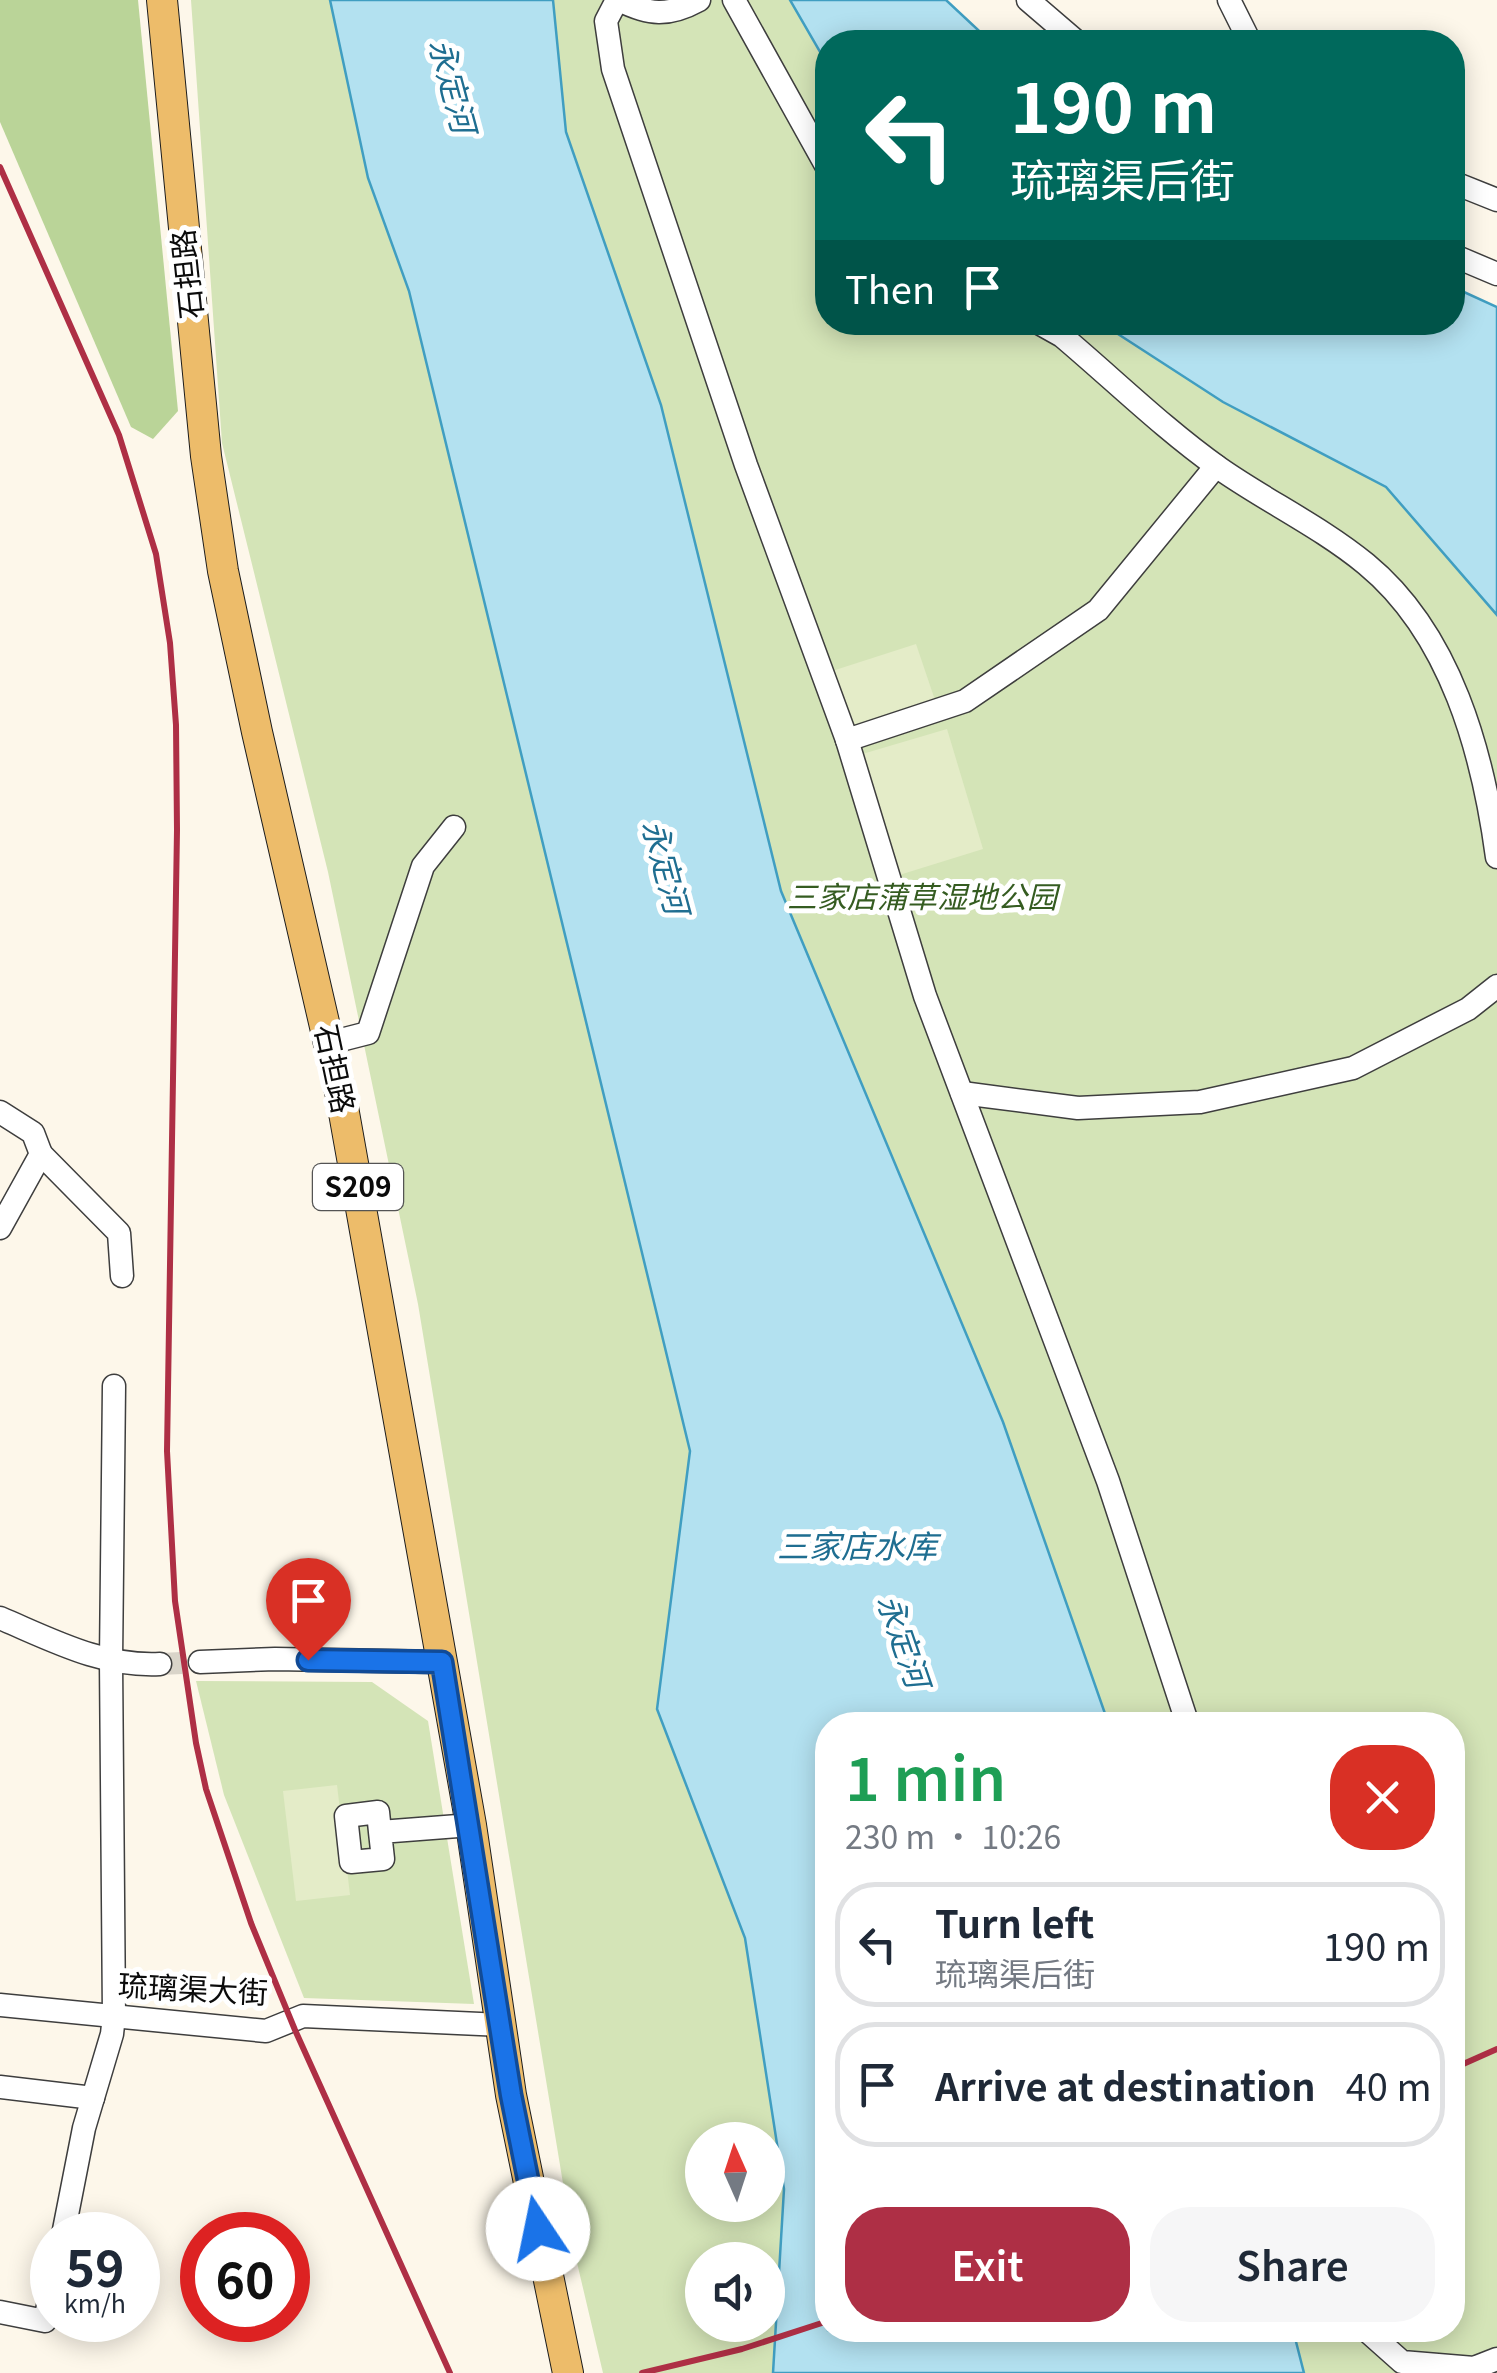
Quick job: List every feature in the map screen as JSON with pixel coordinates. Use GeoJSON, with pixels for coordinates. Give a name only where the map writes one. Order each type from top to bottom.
{"type":"FeatureCollection","features":[{"type":"Feature","properties":{"kind":"main road","name":"石担路"},"geometry":{"type":"LineString","coordinates":[[162,0],[206,456],[223,571],[342,1096],[470,1824],[511,2095],[568,2373]]}},
{"type":"Feature","properties":{"kind":"street"},"geometry":{"type":"LineString","coordinates":[[699,0],[682,10],[646,14],[618,0],[606,21],[613,69],[746,465],[847,740],[925,996],[1108,1481],[1184,1712]]}},
{"type":"Feature","properties":{"kind":"street"},"geometry":{"type":"LineString","coordinates":[[734,0],[815,146]]}},
{"type":"Feature","properties":{"kind":"street"},"geometry":{"type":"LineString","coordinates":[[1028,0],[1063,30]]}},
{"type":"Feature","properties":{"kind":"street"},"geometry":{"type":"LineString","coordinates":[[1229,0],[1244,30]]}},
{"type":"Feature","properties":{"kind":"street"},"geometry":{"type":"LineString","coordinates":[[1465,187],[1497,200]]}},
{"type":"Feature","properties":{"kind":"street"},"geometry":{"type":"LineString","coordinates":[[1465,260],[1497,274]]}},
{"type":"Feature","properties":{"kind":"street"},"geometry":{"type":"LineString","coordinates":[[1060,335],[1216,466],[1366,564],[1409,609],[1449,675],[1473,742],[1491,810],[1497,857]]}},
{"type":"Feature","properties":{"kind":"street"},"geometry":{"type":"LineString","coordinates":[[847,740],[965,701],[1098,610],[1216,466]]}},
{"type":"Feature","properties":{"kind":"street"},"geometry":{"type":"LineString","coordinates":[[329,1043],[368,1033],[424,866],[454,827]]}},
{"type":"Feature","properties":{"kind":"street"},"geometry":{"type":"LineString","coordinates":[[962,1094],[1078,1108],[1200,1102],[1353,1068],[1468,1009],[1497,986]]}},
{"type":"Feature","properties":{"kind":"street"},"geometry":{"type":"LineString","coordinates":[[0,1112],[32,1133],[42,1154],[118,1232],[122,1276]]}},
{"type":"Feature","properties":{"kind":"street"},"geometry":{"type":"LineString","coordinates":[[0,1228],[42,1154]]}},
{"type":"Feature","properties":{"kind":"street"},"geometry":{"type":"LineString","coordinates":[[67,2212],[113,2025],[114,1386]]}},
{"type":"Feature","properties":{"kind":"street"},"geometry":{"type":"LineString","coordinates":[[0,1618],[111,1661],[131,1666],[160,1664]]}},
{"type":"Feature","properties":{"kind":"street"},"geometry":{"type":"LineString","coordinates":[[200,1662],[442,1662]]}},
{"type":"Feature","properties":{"kind":"street"},"geometry":{"type":"LineString","coordinates":[[380,1832],[470,1824]]}},
{"type":"Feature","properties":{"kind":"street","name":"琉璃渠大街"},"geometry":{"type":"LineString","coordinates":[[0,2004],[113,2025],[266,2031],[304,2016],[502,2024]]}},
{"type":"Feature","properties":{"kind":"street"},"geometry":{"type":"LineString","coordinates":[[0,2087],[93,2098]]}},
{"type":"Feature","properties":{"kind":"street"},"geometry":{"type":"LineString","coordinates":[[0,2312],[30,2319]]}},
{"type":"Feature","properties":{"kind":"street"},"geometry":{"type":"LineString","coordinates":[[1380,2342],[1402,2362],[1474,2368],[1497,2358]]}},
{"type":"Feature","properties":{"kind":"green space"},"geometry":{"type":"Polygon","coordinates":[[[0,0],[138,0],[178,411],[153,439],[131,427],[0,122],[0,0]]]}},
{"type":"Feature","properties":{"kind":"green space","name":"三家店蒲草湿地公园"},"geometry":{"type":"Polygon","coordinates":[[[191,0],[946,0],[978,30],[815,30],[815,335],[1465,335],[1465,292],[1497,307],[1497,2373],[603,2373],[574,2250],[418,1304],[328,872],[222,443],[191,0]]]}},
{"type":"Feature","properties":{"kind":"green space"},"geometry":{"type":"Polygon","coordinates":[[[916,644],[937,706],[851,734],[829,672],[916,644]]]}},
{"type":"Feature","properties":{"kind":"green space"},"geometry":{"type":"Polygon","coordinates":[[[947,729],[983,849],[896,876],[859,755],[947,729]]]}},
{"type":"Feature","properties":{"kind":"green space"},"geometry":{"type":"Polygon","coordinates":[[[196,1681],[372,1682],[428,1721],[474,2004],[304,1998],[224,1795],[196,1681]]]}},
{"type":"Feature","properties":{"kind":"green space"},"geometry":{"type":"Polygon","coordinates":[[[337,1785],[350,1895],[296,1901],[283,1791],[337,1785]]]}},
{"type":"Feature","properties":{"kind":"water","name":"三家店水库"},"geometry":{"type":"Polygon","coordinates":[[[330,0],[553,0],[566,132],[661,405],[781,891],[1003,1422],[1104,1712],[815,1712],[815,2342],[1296,2342],[1304,2373],[773,2373],[775,2342],[785,2342],[785,2242],[781,2242],[785,2222],[785,2122],[774,2122],[745,1938],[657,1709],[690,1451],[409,291],[368,178],[330,0]]]}},
{"type":"Feature","properties":{"kind":"water"},"geometry":{"type":"Polygon","coordinates":[[[790,0],[946,0],[978,30],[815,30],[815,43],[790,0]]]}},
{"type":"Feature","properties":{"kind":"water"},"geometry":{"type":"Polygon","coordinates":[[[1465,292],[1497,307],[1497,615],[1386,487],[1223,402],[1120,335],[1465,335],[1465,292]]]}},
{"type":"Feature","properties":{"kind":"tunnel"},"geometry":{"type":"LineString","coordinates":[[160,1664],[200,1662]]}},
{"type":"Feature","properties":{"kind":"railway"},"geometry":{"type":"LineString","coordinates":[[0,167],[119,435],[156,554],[170,643],[177,830],[167,1451],[175,1601],[196,1743],[206,1789],[251,1923],[295,2030],[450,2373]]}},
{"type":"Feature","properties":{"kind":"railway"},"geometry":{"type":"LineString","coordinates":[[1465,2063],[1497,2049]]}},
{"type":"Feature","properties":{"kind":"railway"},"geometry":{"type":"LineString","coordinates":[[642,2373],[742,2349],[815,2325]]}},
{"type":"Feature","properties":{"kind":"route"},"geometry":{"type":"LineString","coordinates":[[308,1660],[442,1662],[511,2095],[538,2229]]}},
{"type":"Feature","properties":{"kind":"water label","name":"永定河"},"geometry":{"type":"Point","coordinates":[452,86]}},
{"type":"Feature","properties":{"kind":"water label","name":"永定河"},"geometry":{"type":"Point","coordinates":[665,867]}},
{"type":"Feature","properties":{"kind":"water label","name":"永定河"},"geometry":{"type":"Point","coordinates":[903,1641]}}]}
